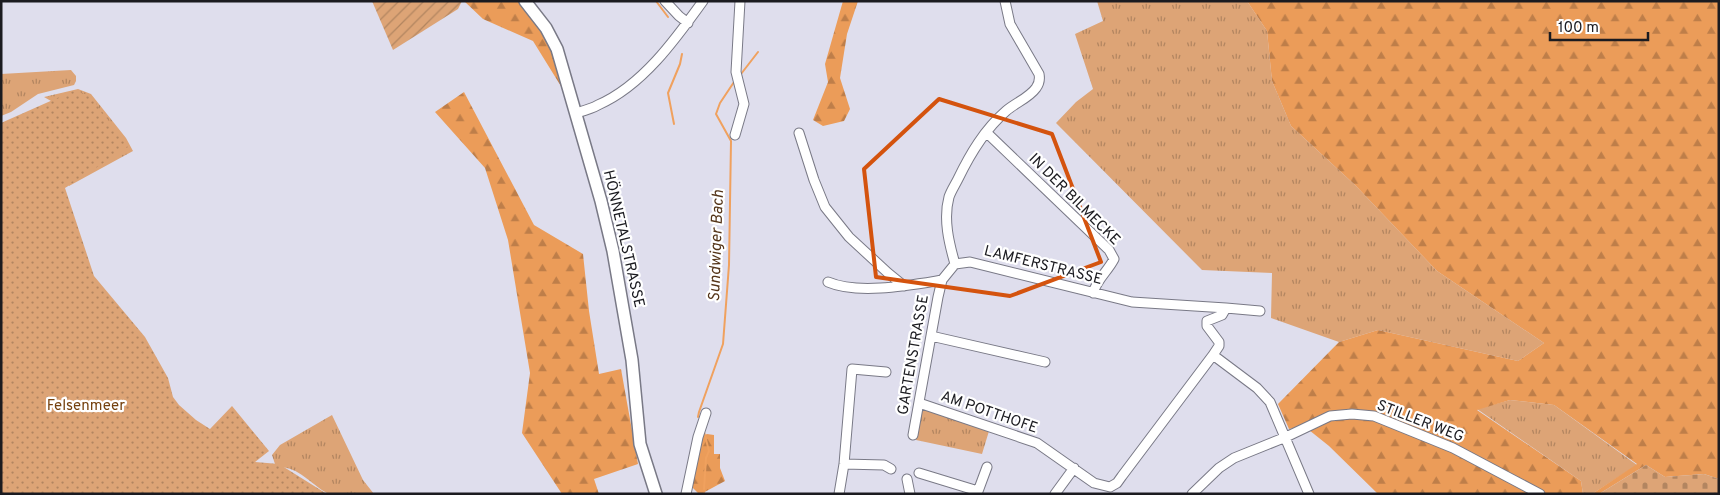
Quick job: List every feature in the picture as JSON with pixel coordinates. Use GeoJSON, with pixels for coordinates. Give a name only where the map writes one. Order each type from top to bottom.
{"type":"FeatureCollection","features":[{"type":"Feature","properties":{"kind":"main road","name":"HÖNNETALSTRASSE"},"geometry":{"type":"LineString","coordinates":[[525,1],[546,28],[557,49],[601,201],[618,275],[632,360],[640,444],[656,494]]}},
{"type":"Feature","properties":{"kind":"street"},"geometry":{"type":"LineString","coordinates":[[665,1],[688,23]]}},
{"type":"Feature","properties":{"kind":"street"},"geometry":{"type":"LineString","coordinates":[[576,113],[599,105],[628,86],[653,62],[688,23],[703,1]]}},
{"type":"Feature","properties":{"kind":"street"},"geometry":{"type":"LineString","coordinates":[[735,135],[744,104],[736,72],[740,1]]}},
{"type":"Feature","properties":{"kind":"street"},"geometry":{"type":"LineString","coordinates":[[828,282],[838,286],[863,288],[904,286],[942,280],[954,264],[946,217],[950,196],[968,159],[986,132],[1004,112],[1036,88],[1040,78],[1036,67],[1010,24],[1004,1]]}},
{"type":"Feature","properties":{"kind":"street","name":"IN DER BILMECKE"},"geometry":{"type":"LineString","coordinates":[[986,132],[1109,250],[1114,258],[1109,268],[1096,283],[1093,293]]}},
{"type":"Feature","properties":{"kind":"street"},"geometry":{"type":"LineString","coordinates":[[799,133],[825,207],[849,237],[904,286]]}},
{"type":"Feature","properties":{"kind":"street","name":"LAMFERSTRASSE"},"geometry":{"type":"LineString","coordinates":[[954,264],[970,262],[1132,302],[1260,312]]}},
{"type":"Feature","properties":{"kind":"street","name":"GARTENSTRASSE"},"geometry":{"type":"LineString","coordinates":[[913,435],[942,280]]}},
{"type":"Feature","properties":{"kind":"street"},"geometry":{"type":"LineString","coordinates":[[1226,308],[1222,315],[1207,321],[1207,326],[1219,342],[1219,346],[1213,354],[1257,388],[1270,402],[1309,494]]}},
{"type":"Feature","properties":{"kind":"street"},"geometry":{"type":"LineString","coordinates":[[931,336],[1044,362]]}},
{"type":"Feature","properties":{"kind":"street","name":"AM POTTHOFE"},"geometry":{"type":"LineString","coordinates":[[919,403],[1037,443],[1094,483],[1110,487],[1117,483],[1213,354]]}},
{"type":"Feature","properties":{"kind":"street","name":"GARTENSTRASSE"},"geometry":{"type":"LineString","coordinates":[[839,494],[844,464],[852,369],[886,372]]}},
{"type":"Feature","properties":{"kind":"street"},"geometry":{"type":"LineString","coordinates":[[689,493],[698,437],[706,413]]}},
{"type":"Feature","properties":{"kind":"street","name":"STILLER WEG"},"geometry":{"type":"LineString","coordinates":[[1192,494],[1227,461],[1286,437],[1330,416],[1352,414],[1374,416],[1453,448],[1540,494]]}},
{"type":"Feature","properties":{"kind":"street"},"geometry":{"type":"LineString","coordinates":[[844,464],[884,465],[890,469]]}},
{"type":"Feature","properties":{"kind":"street"},"geometry":{"type":"LineString","coordinates":[[919,473],[978,492],[987,467]]}},
{"type":"Feature","properties":{"kind":"street"},"geometry":{"type":"LineString","coordinates":[[1055,494],[1074,468]]}},
{"type":"Feature","properties":{"kind":"street"},"geometry":{"type":"LineString","coordinates":[[907,479],[910,494]]}},
{"type":"Feature","properties":{"kind":"highlighted area"},"geometry":{"type":"Polygon","coordinates":[[[939,99],[1052,134],[1101,262],[1010,296],[876,277],[864,169],[939,99]]]}},
{"type":"Feature","properties":{"kind":"green space"},"geometry":{"type":"Polygon","coordinates":[[[372,1],[462,1],[458,9],[393,50],[372,1]]]}},
{"type":"Feature","properties":{"kind":"green space"},"geometry":{"type":"Polygon","coordinates":[[[464,1],[518,1],[540,29],[555,56],[567,96],[533,41],[483,19],[464,1]]]}},
{"type":"Feature","properties":{"kind":"green space"},"geometry":{"type":"Polygon","coordinates":[[[843,1],[858,1],[847,34],[840,78],[850,109],[844,121],[823,126],[813,120],[828,82],[825,64],[843,1]]]}},
{"type":"Feature","properties":{"kind":"green space"},"geometry":{"type":"Polygon","coordinates":[[[1097,1],[1247,1],[1267,31],[1272,81],[1291,126],[1355,185],[1437,271],[1544,343],[1518,361],[1378,330],[1339,342],[1271,318],[1272,273],[1202,270],[1056,123],[1076,102],[1093,89],[1075,34],[1103,21],[1097,1]]]}},
{"type":"Feature","properties":{"kind":"green space"},"geometry":{"type":"Polygon","coordinates":[[[1247,1],[1719,1],[1719,479],[1704,474],[1665,477],[1646,465],[1599,494],[1592,494],[1637,464],[1554,405],[1510,400],[1477,410],[1581,481],[1583,494],[1378,494],[1329,446],[1304,426],[1289,429],[1278,404],[1339,342],[1378,330],[1518,361],[1544,343],[1437,271],[1355,185],[1291,126],[1272,81],[1267,31],[1247,1]]]}},
{"type":"Feature","properties":{"kind":"green space"},"geometry":{"type":"Polygon","coordinates":[[[71,70],[76,76],[74,85],[38,94],[11,112],[1,116],[1,74],[71,70]]]}},
{"type":"Feature","properties":{"kind":"green space"},"geometry":{"type":"Polygon","coordinates":[[[78,89],[91,94],[126,138],[133,151],[69,186],[62,176],[51,101],[44,97],[78,89]]]}},
{"type":"Feature","properties":{"kind":"green space","name":"Felsenmeer"},"geometry":{"type":"Polygon","coordinates":[[[73,91],[83,93],[92,98],[128,147],[65,188],[94,276],[145,337],[168,378],[173,397],[179,405],[210,429],[232,406],[269,451],[255,462],[279,464],[327,494],[1,494],[1,123],[73,91]]]}},
{"type":"Feature","properties":{"kind":"green space"},"geometry":{"type":"Polygon","coordinates":[[[464,92],[534,225],[583,254],[589,311],[599,374],[621,369],[638,464],[594,479],[599,494],[562,494],[522,433],[530,373],[508,240],[485,168],[435,112],[464,92]]]}},
{"type":"Feature","properties":{"kind":"green space"},"geometry":{"type":"Polygon","coordinates":[[[1510,400],[1554,405],[1637,465],[1592,494],[1583,494],[1581,481],[1477,409],[1510,400]]]}},
{"type":"Feature","properties":{"kind":"green space"},"geometry":{"type":"Polygon","coordinates":[[[921,406],[989,431],[982,454],[916,440],[921,406]]]}},
{"type":"Feature","properties":{"kind":"green space"},"geometry":{"type":"Polygon","coordinates":[[[332,415],[363,480],[374,494],[327,493],[297,472],[284,467],[276,467],[272,455],[280,445],[332,415]]]}},
{"type":"Feature","properties":{"kind":"green space"},"geometry":{"type":"Polygon","coordinates":[[[707,434],[714,435],[714,454],[720,454],[720,468],[725,481],[699,494],[692,487],[702,436],[707,434]]]}},
{"type":"Feature","properties":{"kind":"green space"},"geometry":{"type":"Polygon","coordinates":[[[1646,465],[1665,477],[1704,474],[1719,479],[1719,494],[1599,494],[1646,465]]]}},
{"type":"Feature","properties":{"kind":"waterway"},"geometry":{"type":"LineString","coordinates":[[656,1],[668,17]]}},
{"type":"Feature","properties":{"kind":"waterway","name":"Sundwiger Bach"},"geometry":{"type":"LineString","coordinates":[[741,74],[758,52]]}},
{"type":"Feature","properties":{"kind":"waterway","name":"Sundwiger Bach"},"geometry":{"type":"LineString","coordinates":[[674,124],[668,93],[682,54]]}},
{"type":"Feature","properties":{"kind":"waterway","name":"Sundwiger Bach"},"geometry":{"type":"LineString","coordinates":[[698,417],[723,344],[729,265],[731,141],[716,114],[720,103],[734,82]]}},
{"type":"Feature","properties":{"kind":"waterway","name":"Sundwiger Bach"},"geometry":{"type":"LineString","coordinates":[[704,432],[709,451],[706,458],[704,489]]}}]}
